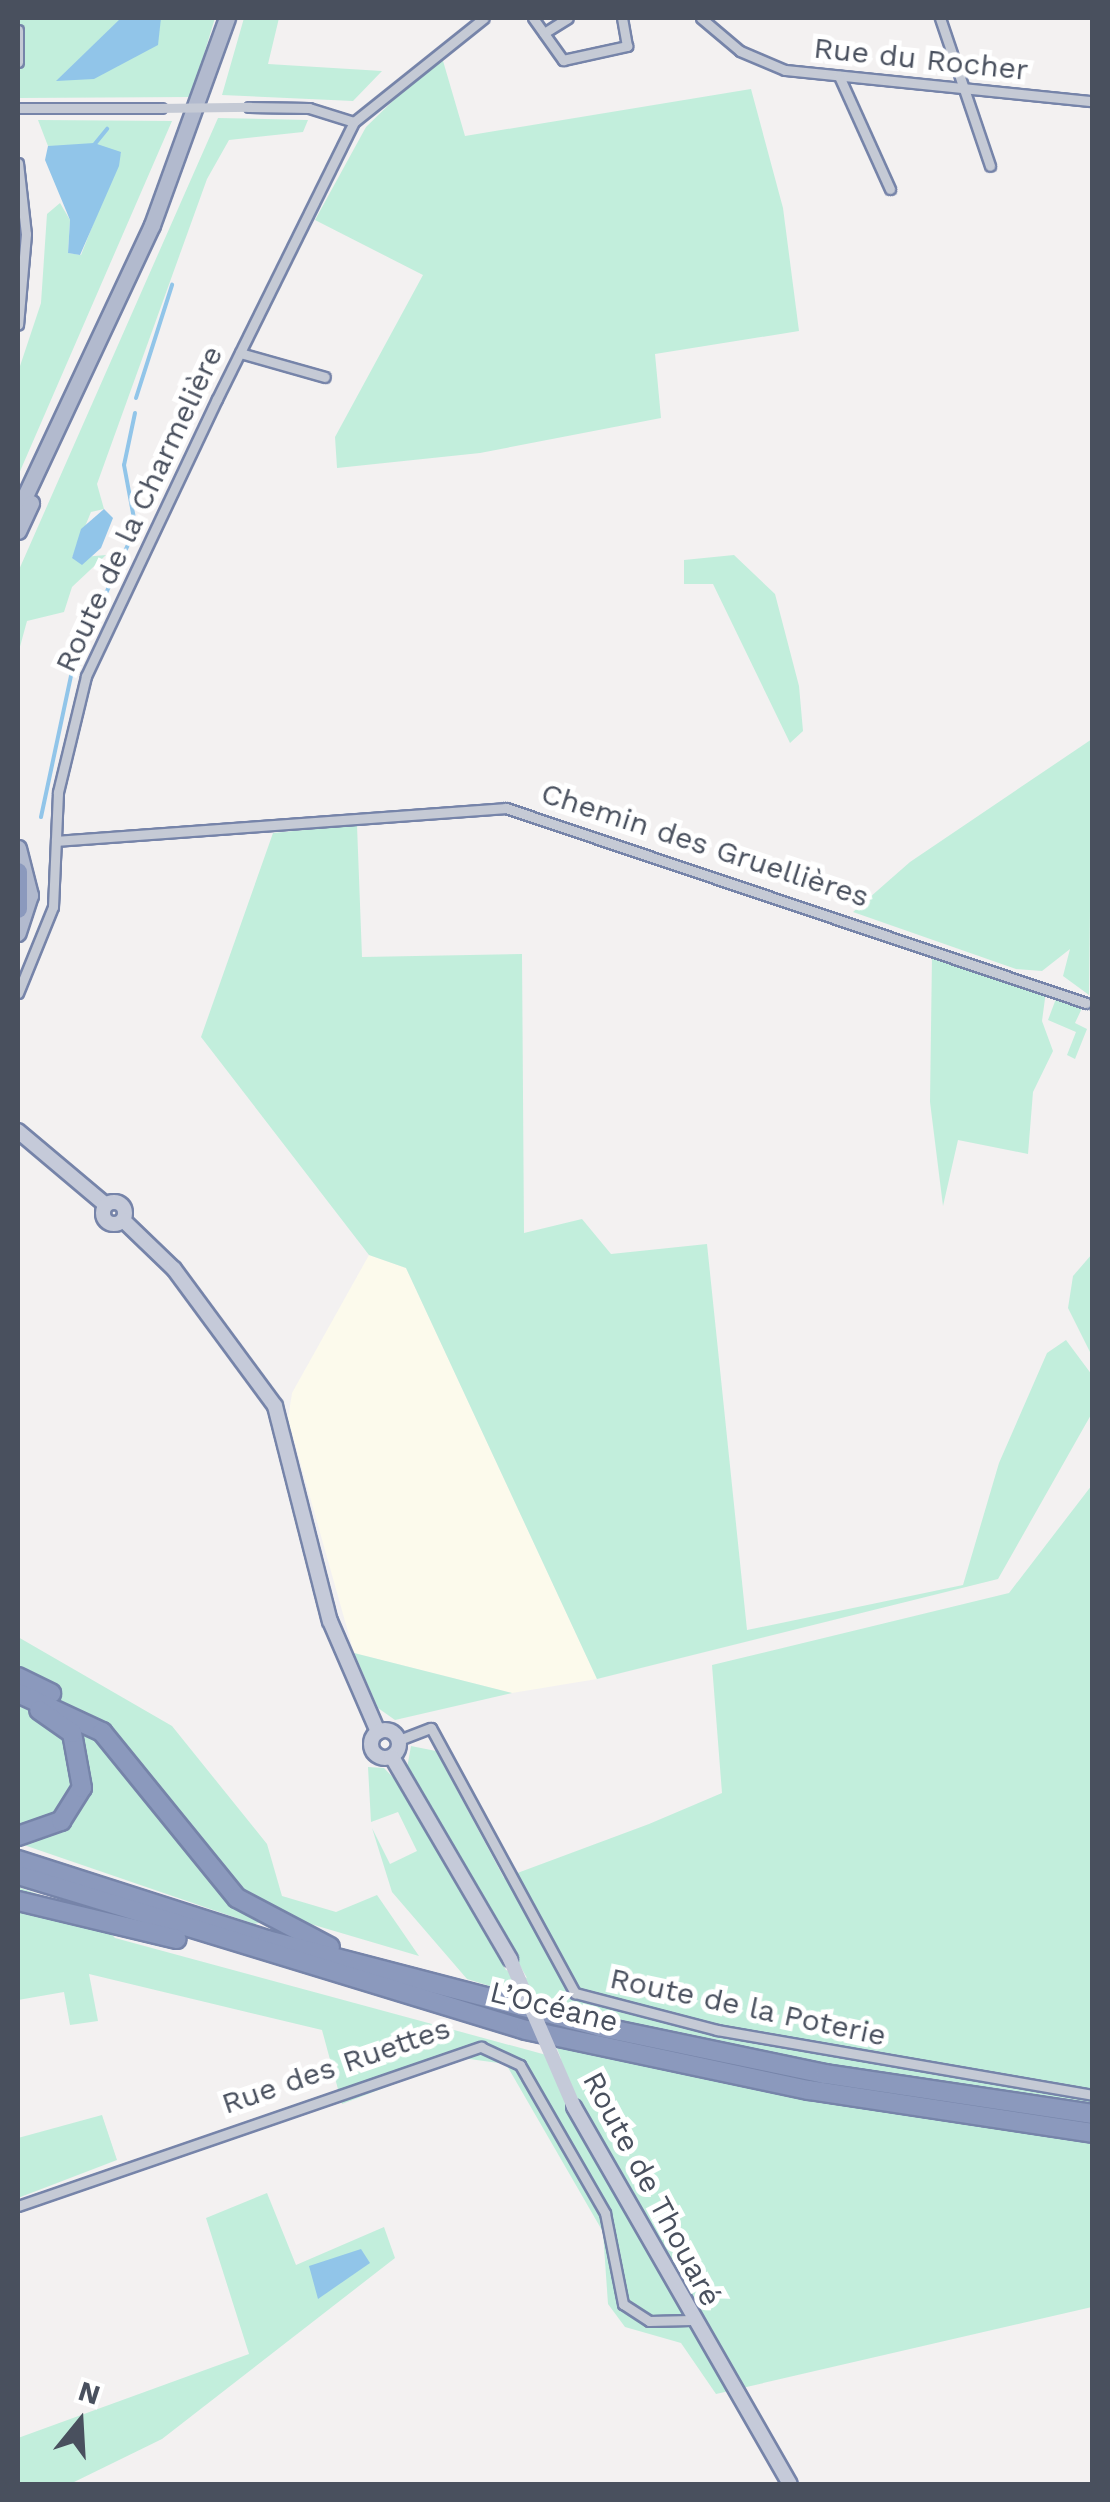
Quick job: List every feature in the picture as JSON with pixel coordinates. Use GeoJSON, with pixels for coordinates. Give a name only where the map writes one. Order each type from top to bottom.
{"type":"FeatureCollection","features":[{"type":"Feature","properties":{"kind":"highway"},"geometry":{"type":"LineString","coordinates":[[18,872],[18,910]]}},
{"type":"Feature","properties":{"kind":"highway"},"geometry":{"type":"LineString","coordinates":[[18,1677],[90,1716],[134,1761],[237,1898],[382,1972]]}},
{"type":"Feature","properties":{"kind":"highway"},"geometry":{"type":"LineString","coordinates":[[18,1693],[79,1716],[134,1761]]}},
{"type":"Feature","properties":{"kind":"highway"},"geometry":{"type":"LineString","coordinates":[[18,1703],[66,1727],[84,1767],[70,1812],[18,1836]]}},
{"type":"Feature","properties":{"kind":"highway","name":"L’Océane"},"geometry":{"type":"LineString","coordinates":[[18,1860],[382,1972],[766,2063],[1092,2114]]}},
{"type":"Feature","properties":{"kind":"highway","name":"L’Océane"},"geometry":{"type":"LineString","coordinates":[[18,1875],[221,1943],[689,2067],[1092,2133]]}},
{"type":"Feature","properties":{"kind":"highway"},"geometry":{"type":"LineString","coordinates":[[18,1901],[221,1943]]}},
{"type":"Feature","properties":{"kind":"main road"},"geometry":{"type":"LineString","coordinates":[[18,531],[152,225],[228,18]]}},
{"type":"Feature","properties":{"kind":"main road"},"geometry":{"type":"LineString","coordinates":[[18,511],[152,225]]}},
{"type":"Feature","properties":{"kind":"main road"},"geometry":{"type":"LineString","coordinates":[[18,848],[30,895],[18,933]]}},
{"type":"Feature","properties":{"kind":"main road"},"geometry":{"type":"LineString","coordinates":[[19,1131],[106,1205],[106,1220],[122,1220],[174,1269],[275,1406],[330,1622],[378,1732],[399,1740],[392,1757]]}},
{"type":"Feature","properties":{"kind":"main road","name":"Route de Thouaré"},"geometry":{"type":"LineString","coordinates":[[378,1732],[373,1750],[392,1757],[510,1959],[574,2107],[691,2320],[790,2484]]}},
{"type":"Feature","properties":{"kind":"street"},"geometry":{"type":"LineString","coordinates":[[18,108],[309,108],[354,122],[484,18]]}},
{"type":"Feature","properties":{"kind":"street"},"geometry":{"type":"LineString","coordinates":[[532,18],[563,60],[589,58],[626,46],[622,18]]}},
{"type":"Feature","properties":{"kind":"street"},"geometry":{"type":"LineString","coordinates":[[544,33],[568,18]]}},
{"type":"Feature","properties":{"kind":"street","name":"Rue du Rocher"},"geometry":{"type":"LineString","coordinates":[[701,18],[758,61],[840,76],[1092,101]]}},
{"type":"Feature","properties":{"kind":"street"},"geometry":{"type":"LineString","coordinates":[[940,18],[990,166]]}},
{"type":"Feature","properties":{"kind":"street"},"geometry":{"type":"LineString","coordinates":[[18,30],[18,62]]}},
{"type":"Feature","properties":{"kind":"street"},"geometry":{"type":"LineString","coordinates":[[840,76],[890,189]]}},
{"type":"Feature","properties":{"kind":"street","name":"Route de la Charmelière"},"geometry":{"type":"LineString","coordinates":[[18,993],[54,907],[63,758],[86,676],[354,122]]}},
{"type":"Feature","properties":{"kind":"street"},"geometry":{"type":"LineString","coordinates":[[18,163],[22,234],[18,325]]}},
{"type":"Feature","properties":{"kind":"street"},"geometry":{"type":"LineString","coordinates":[[240,354],[325,377]]}},
{"type":"Feature","properties":{"kind":"street","name":"Chemin des Gruellières"},"geometry":{"type":"LineString","coordinates":[[56,841],[506,808],[1086,1002]]}},
{"type":"Feature","properties":{"kind":"street","name":"Route de la Poterie"},"geometry":{"type":"LineString","coordinates":[[399,1740],[430,1728],[575,1993],[717,2030],[1092,2095]]}},
{"type":"Feature","properties":{"kind":"street","name":"Rue des Ruettes"},"geometry":{"type":"LineString","coordinates":[[18,2206],[481,2046],[520,2065],[605,2213],[623,2304],[648,2320],[691,2320]]}},
{"type":"Feature","properties":{"kind":"shaded area"},"geometry":{"type":"Polygon","coordinates":[[[369,1255],[406,1268],[597,1679],[512,1693],[354,1653],[288,1419],[292,1393],[369,1255]]]}},
{"type":"Feature","properties":{"kind":"green space"},"geometry":{"type":"Polygon","coordinates":[[[18,18],[215,18],[191,97],[18,98],[18,18]]]}},
{"type":"Feature","properties":{"kind":"green space"},"geometry":{"type":"Polygon","coordinates":[[[244,18],[279,18],[268,64],[382,71],[353,101],[222,95],[244,18]]]}},
{"type":"Feature","properties":{"kind":"green space"},"geometry":{"type":"Polygon","coordinates":[[[441,54],[465,136],[751,89],[783,208],[799,331],[655,354],[661,418],[480,453],[337,468],[335,437],[423,275],[315,220],[366,127],[441,54]]]}},
{"type":"Feature","properties":{"kind":"green space"},"geometry":{"type":"Polygon","coordinates":[[[218,118],[308,120],[303,132],[229,140],[207,179],[97,484],[104,509],[91,512],[72,558],[106,555],[72,587],[64,612],[27,621],[18,654],[18,572],[218,118]]]}},
{"type":"Feature","properties":{"kind":"green space"},"geometry":{"type":"Polygon","coordinates":[[[38,120],[172,121],[18,476],[18,372],[41,303],[47,214],[60,203],[70,220],[68,253],[81,255],[121,153],[48,146],[38,120]]]}},
{"type":"Feature","properties":{"kind":"green space"},"geometry":{"type":"Polygon","coordinates":[[[734,555],[775,594],[799,686],[803,731],[790,743],[713,584],[684,584],[684,560],[734,555]]]}},
{"type":"Feature","properties":{"kind":"green space"},"geometry":{"type":"Polygon","coordinates":[[[1092,739],[1089,995],[1063,976],[1070,949],[1042,971],[1016,969],[853,912],[910,862],[1092,739]]]}},
{"type":"Feature","properties":{"kind":"green space"},"geometry":{"type":"Polygon","coordinates":[[[357,825],[362,957],[522,954],[524,1233],[582,1219],[611,1254],[707,1244],[747,1630],[963,1585],[999,1463],[1047,1353],[1066,1340],[1092,1375],[1092,1413],[998,1579],[597,1679],[406,1268],[369,1255],[201,1037],[273,833],[357,825]]]}},
{"type":"Feature","properties":{"kind":"green space"},"geometry":{"type":"Polygon","coordinates":[[[932,956],[1046,991],[1042,1021],[1053,1051],[1033,1092],[1028,1154],[958,1140],[943,1206],[930,1102],[932,956]]]}},
{"type":"Feature","properties":{"kind":"green space"},"geometry":{"type":"Polygon","coordinates":[[[1057,996],[1083,1006],[1075,1023],[1087,1029],[1075,1059],[1067,1055],[1076,1032],[1048,1020],[1057,996]]]}},
{"type":"Feature","properties":{"kind":"green space"},"geometry":{"type":"Polygon","coordinates":[[[1092,1254],[1092,1356],[1068,1308],[1073,1276],[1092,1254]]]}},
{"type":"Feature","properties":{"kind":"green space"},"geometry":{"type":"Polygon","coordinates":[[[1092,1485],[1092,2307],[716,2394],[681,2343],[625,2327],[608,2304],[603,2232],[506,2064],[462,2058],[342,2104],[322,2030],[89,1974],[98,2021],[70,2025],[64,1992],[18,2000],[18,1887],[91,1913],[115,1938],[561,2059],[539,2001],[467,1979],[392,1892],[372,1828],[390,1864],[417,1851],[398,1812],[371,1822],[368,1767],[384,1768],[404,1789],[506,1970],[527,1978],[407,1768],[411,1746],[436,1751],[504,1878],[649,1824],[722,1793],[712,1665],[1009,1593],[1092,1485]]]}},
{"type":"Feature","properties":{"kind":"green space"},"geometry":{"type":"Polygon","coordinates":[[[18,1637],[172,1726],[267,1844],[282,1896],[336,1912],[377,1895],[419,1956],[287,1917],[254,1924],[18,1843],[18,1637]]]}},
{"type":"Feature","properties":{"kind":"green space"},"geometry":{"type":"Polygon","coordinates":[[[354,1653],[512,1693],[395,1720],[378,1708],[354,1653]]]}},
{"type":"Feature","properties":{"kind":"green space"},"geometry":{"type":"Polygon","coordinates":[[[102,2115],[117,2160],[18,2198],[18,2138],[102,2115]]]}},
{"type":"Feature","properties":{"kind":"green space"},"geometry":{"type":"Polygon","coordinates":[[[267,2193],[296,2265],[384,2227],[395,2258],[162,2439],[70,2484],[18,2484],[18,2438],[249,2354],[206,2218],[267,2193]]]}},
{"type":"Feature","properties":{"kind":"water"},"geometry":{"type":"Polygon","coordinates":[[[121,18],[161,18],[158,45],[94,79],[56,81],[121,18]]]}},
{"type":"Feature","properties":{"kind":"water"},"geometry":{"type":"Polygon","coordinates":[[[94,143],[121,152],[119,166],[80,255],[68,253],[70,220],[45,160],[48,146],[94,143]]]}},
{"type":"Feature","properties":{"kind":"water"},"geometry":{"type":"Polygon","coordinates":[[[104,509],[113,518],[101,548],[82,565],[72,558],[81,529],[104,509]]]}},
{"type":"Feature","properties":{"kind":"water"},"geometry":{"type":"Polygon","coordinates":[[[361,2249],[370,2263],[318,2299],[309,2266],[361,2249]]]}},
{"type":"Feature","properties":{"kind":"waterway"},"geometry":{"type":"LineString","coordinates":[[94,145],[107,129]]}},
{"type":"Feature","properties":{"kind":"waterway"},"geometry":{"type":"LineString","coordinates":[[136,398],[172,285]]}},
{"type":"Feature","properties":{"kind":"waterway"},"geometry":{"type":"LineString","coordinates":[[135,413],[124,465],[135,524]]}},
{"type":"Feature","properties":{"kind":"waterway"},"geometry":{"type":"LineString","coordinates":[[41,817],[73,666],[133,534]]}}]}
